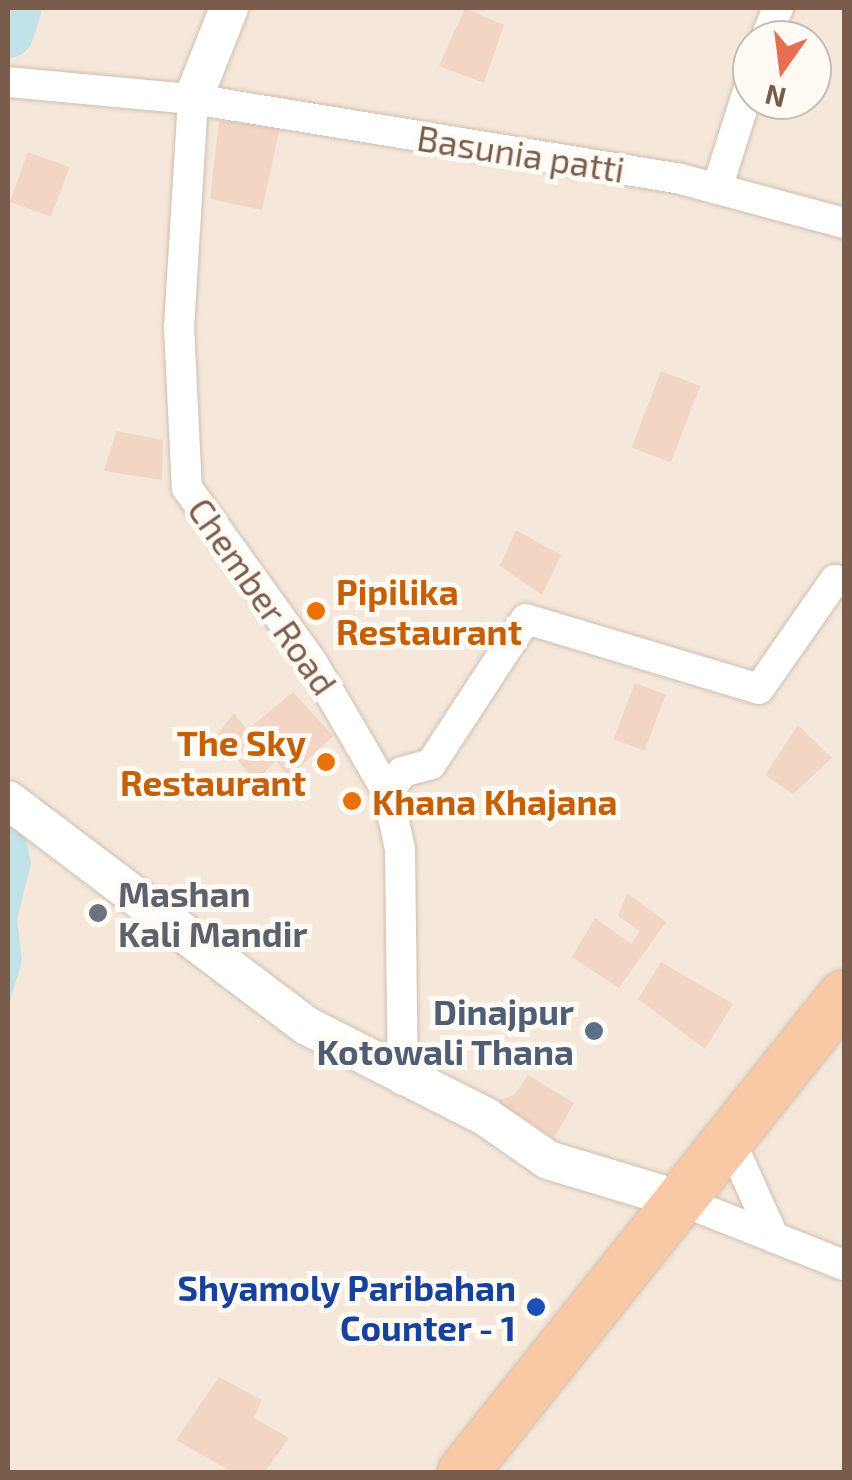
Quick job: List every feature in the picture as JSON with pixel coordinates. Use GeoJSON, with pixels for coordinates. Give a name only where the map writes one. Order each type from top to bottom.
{"type":"FeatureCollection","features":[{"type":"Feature","properties":{"kind":"highway"},"geometry":{"type":"LineString","coordinates":[[463,1472],[844,995]]}},
{"type":"Feature","properties":{"kind":"street"},"geometry":{"type":"LineString","coordinates":[[193,99],[229,8]]}},
{"type":"Feature","properties":{"kind":"street","name":"Basunia patti"},"geometry":{"type":"LineString","coordinates":[[20,84],[193,99],[718,189],[844,223]]}},
{"type":"Feature","properties":{"kind":"street","name":"Chember Road"},"geometry":{"type":"LineString","coordinates":[[193,99],[179,328],[187,488],[312,662],[388,792],[400,849],[403,1080]]}},
{"type":"Feature","properties":{"kind":"street"},"geometry":{"type":"LineString","coordinates":[[718,189],[739,120]]}},
{"type":"Feature","properties":{"kind":"street"},"geometry":{"type":"LineString","coordinates":[[388,792],[402,772],[431,764],[526,619],[759,689],[835,580],[844,583]]}},
{"type":"Feature","properties":{"kind":"street"},"geometry":{"type":"LineString","coordinates":[[8,800],[307,1026],[403,1080],[486,1117],[548,1160],[677,1200],[844,1265]]}},
{"type":"Feature","properties":{"kind":"street"},"geometry":{"type":"LineString","coordinates":[[728,1136],[774,1238]]}},
{"type":"Feature","properties":{"kind":"shaded area"},"geometry":{"type":"Polygon","coordinates":[[[8,8],[844,8],[844,1472],[8,1472],[8,8]]]}},
{"type":"Feature","properties":{"kind":"water"},"geometry":{"type":"Polygon","coordinates":[[[8,814],[24,829],[31,863],[17,919],[22,961],[8,1007],[8,814]]]}},
{"type":"Feature","properties":{"kind":"building"},"geometry":{"type":"Polygon","coordinates":[[[465,8],[504,25],[484,83],[439,66],[465,8]]]}},
{"type":"Feature","properties":{"kind":"building"},"geometry":{"type":"Polygon","coordinates":[[[219,121],[280,128],[262,210],[210,199],[219,121]]]}},
{"type":"Feature","properties":{"kind":"building"},"geometry":{"type":"Polygon","coordinates":[[[28,152],[69,167],[51,217],[10,202],[28,152]]]}},
{"type":"Feature","properties":{"kind":"building"},"geometry":{"type":"Polygon","coordinates":[[[661,371],[700,386],[671,463],[632,448],[661,371]]]}},
{"type":"Feature","properties":{"kind":"building"},"geometry":{"type":"Polygon","coordinates":[[[116,431],[163,440],[162,480],[104,471],[116,431]]]}},
{"type":"Feature","properties":{"kind":"building"},"geometry":{"type":"Polygon","coordinates":[[[516,530],[561,555],[542,595],[500,566],[516,530]]]}},
{"type":"Feature","properties":{"kind":"building"},"geometry":{"type":"Polygon","coordinates":[[[635,683],[666,695],[644,751],[613,739],[635,683]]]}},
{"type":"Feature","properties":{"kind":"building"},"geometry":{"type":"Polygon","coordinates":[[[293,692],[333,736],[288,778],[276,760],[256,782],[217,735],[234,713],[247,730],[293,692]]]}},
{"type":"Feature","properties":{"kind":"building"},"geometry":{"type":"Polygon","coordinates":[[[798,725],[832,758],[793,794],[765,775],[798,725]]]}},
{"type":"Feature","properties":{"kind":"building"},"geometry":{"type":"Polygon","coordinates":[[[627,893],[666,922],[619,988],[572,957],[595,918],[631,944],[640,931],[618,916],[627,893]]]}},
{"type":"Feature","properties":{"kind":"building"},"geometry":{"type":"Polygon","coordinates":[[[661,962],[733,1004],[705,1049],[638,999],[661,962]]]}},
{"type":"Feature","properties":{"kind":"building"},"geometry":{"type":"Polygon","coordinates":[[[528,1075],[574,1103],[554,1138],[497,1101],[514,1095],[528,1075]]]}},
{"type":"Feature","properties":{"kind":"building"},"geometry":{"type":"Polygon","coordinates":[[[219,1377],[262,1400],[254,1418],[289,1438],[265,1472],[232,1472],[176,1440],[219,1377]]]}},
{"type":"Feature","properties":{"kind":"waterway"},"geometry":{"type":"LineString","coordinates":[[8,32],[16,8]]}},
{"type":"Feature","properties":{"kind":"place","name":"Pipilika Restaurant"},"geometry":{"type":"Point","coordinates":[316,611]}},
{"type":"Feature","properties":{"kind":"place","name":"The Sky Restaurant"},"geometry":{"type":"Point","coordinates":[326,762]}},
{"type":"Feature","properties":{"kind":"place","name":"Khana Khajana"},"geometry":{"type":"Point","coordinates":[352,801]}},
{"type":"Feature","properties":{"kind":"place","name":"Mashan Kali Mandir"},"geometry":{"type":"Point","coordinates":[98,913]}},
{"type":"Feature","properties":{"kind":"place","name":"Dinajpur Kotowali Thana"},"geometry":{"type":"Point","coordinates":[594,1031]}},
{"type":"Feature","properties":{"kind":"place","name":"Shyamoly Paribahan Counter - 1"},"geometry":{"type":"Point","coordinates":[536,1307]}}]}
